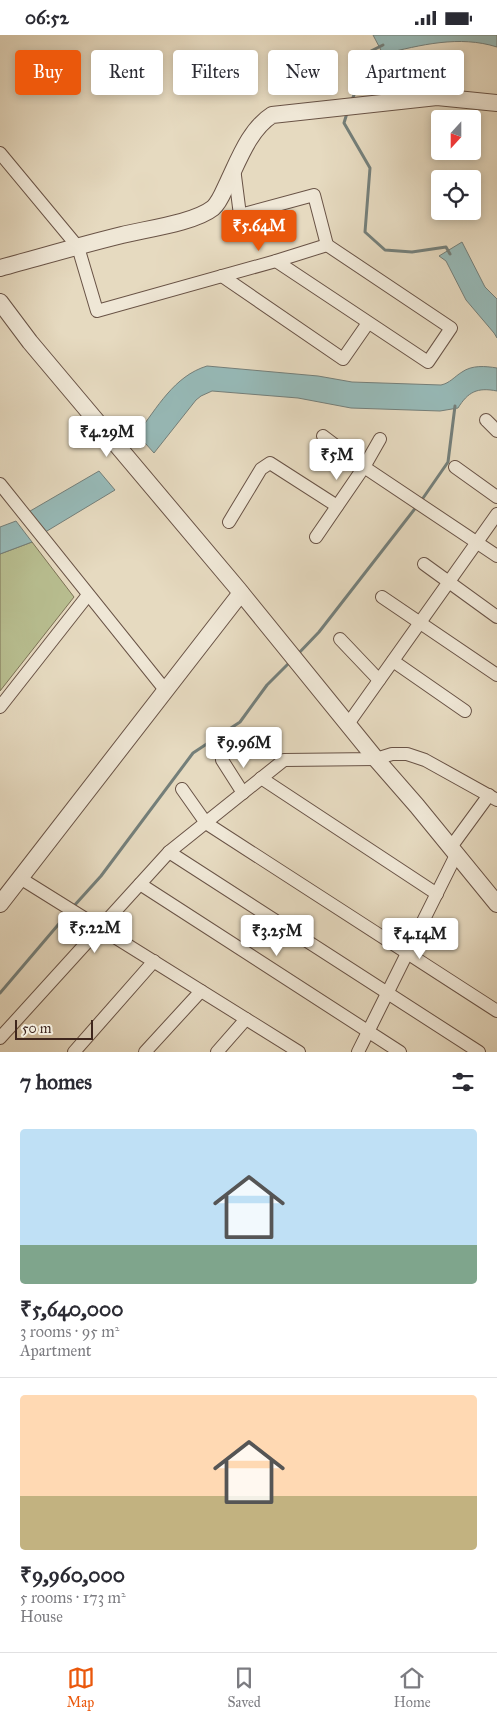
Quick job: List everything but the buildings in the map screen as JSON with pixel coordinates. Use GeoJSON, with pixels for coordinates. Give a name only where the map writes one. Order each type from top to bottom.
{"type":"FeatureCollection","features":[{"type":"Feature","properties":{"kind":"street"},"geometry":{"type":"LineString","coordinates":[[0,268],[192,218],[204,213],[214,207],[251,137],[265,120],[272,115],[437,97],[497,103]]}},
{"type":"Feature","properties":{"kind":"street"},"geometry":{"type":"LineString","coordinates":[[0,153],[78,247],[97,311],[327,245]]}},
{"type":"Feature","properties":{"kind":"street"},"geometry":{"type":"LineString","coordinates":[[234,169],[240,215],[314,195],[327,245],[451,328],[428,362],[276,261]]}},
{"type":"Feature","properties":{"kind":"street"},"geometry":{"type":"LineString","coordinates":[[222,276],[344,359],[368,323]]}},
{"type":"Feature","properties":{"kind":"street"},"geometry":{"type":"LineString","coordinates":[[0,302],[30,342],[241,593],[376,759],[495,897]]}},
{"type":"Feature","properties":{"kind":"street"},"geometry":{"type":"LineString","coordinates":[[486,421],[497,431]]}},
{"type":"Feature","properties":{"kind":"street"},"geometry":{"type":"LineString","coordinates":[[323,437],[364,467],[497,556]]}},
{"type":"Feature","properties":{"kind":"street"},"geometry":{"type":"LineString","coordinates":[[316,537],[364,467],[380,439]]}},
{"type":"Feature","properties":{"kind":"street"},"geometry":{"type":"LineString","coordinates":[[229,522],[261,469],[270,463],[337,506]]}},
{"type":"Feature","properties":{"kind":"street"},"geometry":{"type":"LineString","coordinates":[[455,467],[497,497]]}},
{"type":"Feature","properties":{"kind":"street"},"geometry":{"type":"LineString","coordinates":[[0,484],[166,691]]}},
{"type":"Feature","properties":{"kind":"street"},"geometry":{"type":"LineString","coordinates":[[348,723],[497,514]]}},
{"type":"Feature","properties":{"kind":"street"},"geometry":{"type":"LineString","coordinates":[[424,564],[497,617]]}},
{"type":"Feature","properties":{"kind":"street"},"geometry":{"type":"LineString","coordinates":[[0,904],[241,593]]}},
{"type":"Feature","properties":{"kind":"street"},"geometry":{"type":"LineString","coordinates":[[0,707],[88,595]]}},
{"type":"Feature","properties":{"kind":"street"},"geometry":{"type":"LineString","coordinates":[[382,597],[497,675]]}},
{"type":"Feature","properties":{"kind":"street"},"geometry":{"type":"LineString","coordinates":[[340,639],[379,680]]}},
{"type":"Feature","properties":{"kind":"street"},"geometry":{"type":"LineString","coordinates":[[392,661],[465,711]]}},
{"type":"Feature","properties":{"kind":"street"},"geometry":{"type":"LineString","coordinates":[[0,1038],[169,852],[284,760],[376,759],[392,754],[407,754],[425,760],[493,797],[454,851],[437,894],[358,1052]]}},
{"type":"Feature","properties":{"kind":"street"},"geometry":{"type":"LineString","coordinates":[[222,761],[243,793]]}},
{"type":"Feature","properties":{"kind":"street"},"geometry":{"type":"LineString","coordinates":[[261,778],[437,894]]}},
{"type":"Feature","properties":{"kind":"street"},"geometry":{"type":"LineString","coordinates":[[182,789],[206,823],[497,1011]]}},
{"type":"Feature","properties":{"kind":"street"},"geometry":{"type":"LineString","coordinates":[[169,852],[479,1052]]}},
{"type":"Feature","properties":{"kind":"street"},"geometry":{"type":"LineString","coordinates":[[20,878],[246,1019],[283,1048],[299,1052]]}},
{"type":"Feature","properties":{"kind":"street"},"geometry":{"type":"LineString","coordinates":[[140,884],[400,1052]]}},
{"type":"Feature","properties":{"kind":"street"},"geometry":{"type":"LineString","coordinates":[[74,1052],[154,961]]}},
{"type":"Feature","properties":{"kind":"street"},"geometry":{"type":"LineString","coordinates":[[145,1052],[201,991]]}},
{"type":"Feature","properties":{"kind":"street"},"geometry":{"type":"LineString","coordinates":[[216,1052],[246,1019]]}},
{"type":"Feature","properties":{"kind":"green space"},"geometry":{"type":"Polygon","coordinates":[[[32,542],[74,597],[0,691],[0,554],[32,542]]]}},
{"type":"Feature","properties":{"kind":"water"},"geometry":{"type":"Polygon","coordinates":[[[373,35],[497,35],[497,47],[483,43],[454,42],[402,50],[381,50],[373,35]]]}},
{"type":"Feature","properties":{"kind":"water"},"geometry":{"type":"Polygon","coordinates":[[[462,242],[485,287],[497,299],[497,338],[466,300],[446,261],[439,256],[462,242]]]}},
{"type":"Feature","properties":{"kind":"water"},"geometry":{"type":"Polygon","coordinates":[[[207,366],[318,376],[352,382],[441,385],[466,370],[474,367],[488,367],[497,368],[497,391],[479,390],[469,395],[458,408],[440,411],[351,408],[298,398],[212,391],[196,400],[154,453],[137,434],[176,385],[185,377],[207,366]]]}},
{"type":"Feature","properties":{"kind":"water"},"geometry":{"type":"Polygon","coordinates":[[[99,471],[115,490],[42,534],[25,514],[99,471]]]}},
{"type":"Feature","properties":{"kind":"water"},"geometry":{"type":"Polygon","coordinates":[[[16,521],[32,542],[0,554],[0,527],[16,521]]]}},
{"type":"Feature","properties":{"kind":"waterway"},"geometry":{"type":"LineString","coordinates":[[352,100],[371,51],[383,45]]}},
{"type":"Feature","properties":{"kind":"waterway"},"geometry":{"type":"LineString","coordinates":[[347,113],[344,123],[370,168],[365,232],[385,250],[412,252],[446,247],[450,254]]}},
{"type":"Feature","properties":{"kind":"waterway"},"geometry":{"type":"LineString","coordinates":[[421,501],[448,462],[455,406]]}},
{"type":"Feature","properties":{"kind":"waterway"},"geometry":{"type":"LineString","coordinates":[[297,655],[319,632],[417,506]]}},
{"type":"Feature","properties":{"kind":"waterway"},"geometry":{"type":"LineString","coordinates":[[73,907],[101,876],[193,753],[240,722],[267,685],[291,661]]}},
{"type":"Feature","properties":{"kind":"waterway"},"geometry":{"type":"LineString","coordinates":[[0,993],[69,912]]}}]}
